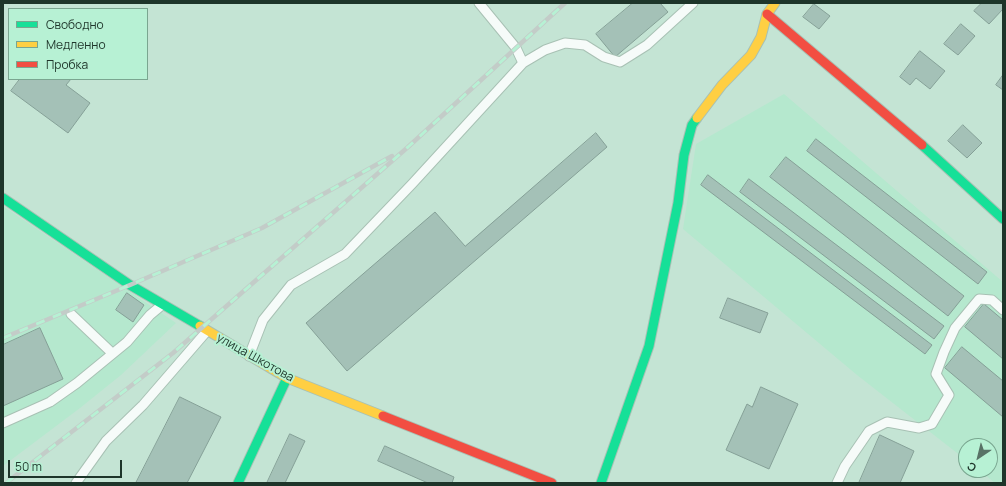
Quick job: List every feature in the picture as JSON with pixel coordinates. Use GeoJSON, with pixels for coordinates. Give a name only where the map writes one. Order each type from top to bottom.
{"type":"FeatureCollection","features":[{"type":"Feature","properties":{"kind":"street"},"geometry":{"type":"LineString","coordinates":[[601,483],[649,346],[678,203],[684,155],[692,125],[722,85],[750,55],[762,37],[767,14],[775,3]]}},
{"type":"Feature","properties":{"kind":"street"},"geometry":{"type":"LineString","coordinates":[[767,14],[925,148],[1003,219]]}},
{"type":"Feature","properties":{"kind":"street","name":"улица Шкотова"},"geometry":{"type":"LineString","coordinates":[[3,198],[130,285],[287,378],[533,479],[552,483]]}},
{"type":"Feature","properties":{"kind":"street"},"geometry":{"type":"LineString","coordinates":[[238,483],[287,378]]}},
{"type":"Feature","properties":{"kind":"lane"},"geometry":{"type":"LineString","coordinates":[[479,3],[516,48],[523,63]]}},
{"type":"Feature","properties":{"kind":"lane"},"geometry":{"type":"LineString","coordinates":[[249,356],[263,320],[291,285],[345,254],[412,184],[523,63],[545,50],[565,43],[585,45],[604,57],[620,62],[647,45],[693,3]]}},
{"type":"Feature","properties":{"kind":"lane"},"geometry":{"type":"LineString","coordinates":[[837,483],[845,466],[869,431],[887,422],[919,428],[932,424],[949,395],[936,374],[944,352],[956,328],[979,299],[992,300],[1003,310]]}},
{"type":"Feature","properties":{"kind":"lane"},"geometry":{"type":"LineString","coordinates":[[3,423],[50,402],[76,383],[127,342],[150,315],[162,305]]}},
{"type":"Feature","properties":{"kind":"lane"},"geometry":{"type":"LineString","coordinates":[[71,314],[112,354]]}},
{"type":"Feature","properties":{"kind":"lane"},"geometry":{"type":"LineString","coordinates":[[76,483],[106,441],[143,405],[207,331]]}},
{"type":"Feature","properties":{"kind":"shaded area"},"geometry":{"type":"Polygon","coordinates":[[[784,94],[1003,282],[1003,483],[995,483],[989,478],[998,478],[998,438],[958,438],[958,454],[857,375],[683,229],[696,144],[784,94]]]}},
{"type":"Feature","properties":{"kind":"shaded area"},"geometry":{"type":"Polygon","coordinates":[[[3,206],[176,323],[121,375],[3,466],[3,206]]]}},
{"type":"Feature","properties":{"kind":"building"},"geometry":{"type":"Polygon","coordinates":[[[633,3],[660,3],[668,12],[615,57],[596,34],[633,3]]]}},
{"type":"Feature","properties":{"kind":"building"},"geometry":{"type":"Polygon","coordinates":[[[982,3],[1003,3],[1003,9],[989,24],[974,11],[982,3]]]}},
{"type":"Feature","properties":{"kind":"building"},"geometry":{"type":"Polygon","coordinates":[[[814,4],[830,16],[819,29],[803,17],[814,4]]]}},
{"type":"Feature","properties":{"kind":"building"},"geometry":{"type":"Polygon","coordinates":[[[961,24],[975,36],[958,55],[944,44],[961,24]]]}},
{"type":"Feature","properties":{"kind":"building"},"geometry":{"type":"Polygon","coordinates":[[[920,51],[945,71],[930,89],[916,78],[910,85],[900,77],[920,51]]]}},
{"type":"Feature","properties":{"kind":"building"},"geometry":{"type":"Polygon","coordinates":[[[1003,75],[1003,90],[996,85],[1003,75]]]}},
{"type":"Feature","properties":{"kind":"building"},"geometry":{"type":"Polygon","coordinates":[[[19,80],[70,80],[66,85],[90,103],[68,133],[11,91],[19,80]]]}},
{"type":"Feature","properties":{"kind":"building"},"geometry":{"type":"Polygon","coordinates":[[[963,125],[982,143],[967,158],[948,141],[963,125]]]}},
{"type":"Feature","properties":{"kind":"building"},"geometry":{"type":"Polygon","coordinates":[[[596,133],[607,147],[347,371],[306,323],[435,212],[465,246],[596,133]]]}},
{"type":"Feature","properties":{"kind":"building"},"geometry":{"type":"Polygon","coordinates":[[[816,139],[987,272],[978,284],[807,151],[816,139]]]}},
{"type":"Feature","properties":{"kind":"building"},"geometry":{"type":"Polygon","coordinates":[[[786,157],[964,296],[948,316],[770,177],[786,157]]]}},
{"type":"Feature","properties":{"kind":"building"},"geometry":{"type":"Polygon","coordinates":[[[708,175],[932,345],[925,354],[701,185],[708,175]]]}},
{"type":"Feature","properties":{"kind":"building"},"geometry":{"type":"Polygon","coordinates":[[[749,179],[944,326],[934,339],[740,192],[749,179]]]}},
{"type":"Feature","properties":{"kind":"building"},"geometry":{"type":"Polygon","coordinates":[[[127,293],[144,305],[133,322],[116,310],[127,293]]]}},
{"type":"Feature","properties":{"kind":"building"},"geometry":{"type":"Polygon","coordinates":[[[728,298],[768,313],[760,333],[720,318],[728,298]]]}},
{"type":"Feature","properties":{"kind":"building"},"geometry":{"type":"Polygon","coordinates":[[[984,304],[1003,320],[1003,359],[965,327],[984,304]]]}},
{"type":"Feature","properties":{"kind":"building"},"geometry":{"type":"Polygon","coordinates":[[[40,328],[63,379],[3,406],[3,345],[40,328]]]}},
{"type":"Feature","properties":{"kind":"building"},"geometry":{"type":"Polygon","coordinates":[[[962,347],[1003,381],[1003,417],[945,368],[962,347]]]}},
{"type":"Feature","properties":{"kind":"building"},"geometry":{"type":"Polygon","coordinates":[[[761,387],[798,404],[769,469],[726,450],[747,404],[752,407],[761,387]]]}},
{"type":"Feature","properties":{"kind":"building"},"geometry":{"type":"Polygon","coordinates":[[[180,397],[221,417],[187,483],[136,483],[180,397]]]}},
{"type":"Feature","properties":{"kind":"building"},"geometry":{"type":"Polygon","coordinates":[[[290,434],[305,441],[285,483],[267,483],[290,434]]]}},
{"type":"Feature","properties":{"kind":"building"},"geometry":{"type":"Polygon","coordinates":[[[880,435],[914,451],[900,483],[859,483],[880,435]]]}},
{"type":"Feature","properties":{"kind":"building"},"geometry":{"type":"Polygon","coordinates":[[[385,446],[454,477],[452,483],[428,483],[378,461],[385,446]]]}},
{"type":"Feature","properties":{"kind":"railway"},"geometry":{"type":"LineString","coordinates":[[6,483],[173,353],[408,147],[565,3]]}},
{"type":"Feature","properties":{"kind":"railway"},"geometry":{"type":"LineString","coordinates":[[3,338],[262,228],[392,156]]}},
{"type":"Feature","properties":{"kind":"traffic: fast"},"geometry":{"type":"LineString","coordinates":[[601,483],[649,346],[678,203],[684,155],[692,125],[697,118]]}},
{"type":"Feature","properties":{"kind":"traffic: fast"},"geometry":{"type":"LineString","coordinates":[[922,145],[1003,219]]}},
{"type":"Feature","properties":{"kind":"traffic: fast"},"geometry":{"type":"LineString","coordinates":[[3,198],[130,285],[200,326]]}},
{"type":"Feature","properties":{"kind":"traffic: fast"},"geometry":{"type":"LineString","coordinates":[[238,483],[287,378]]}},
{"type":"Feature","properties":{"kind":"traffic: slow"},"geometry":{"type":"LineString","coordinates":[[697,118],[722,85],[751,55],[761,37],[767,14],[775,3]]}},
{"type":"Feature","properties":{"kind":"traffic: slow"},"geometry":{"type":"LineString","coordinates":[[200,326],[287,378],[383,416]]}},
{"type":"Feature","properties":{"kind":"traffic: jam"},"geometry":{"type":"LineString","coordinates":[[767,14],[922,145]]}},
{"type":"Feature","properties":{"kind":"traffic: jam"},"geometry":{"type":"LineString","coordinates":[[383,416],[552,483]]}}]}
